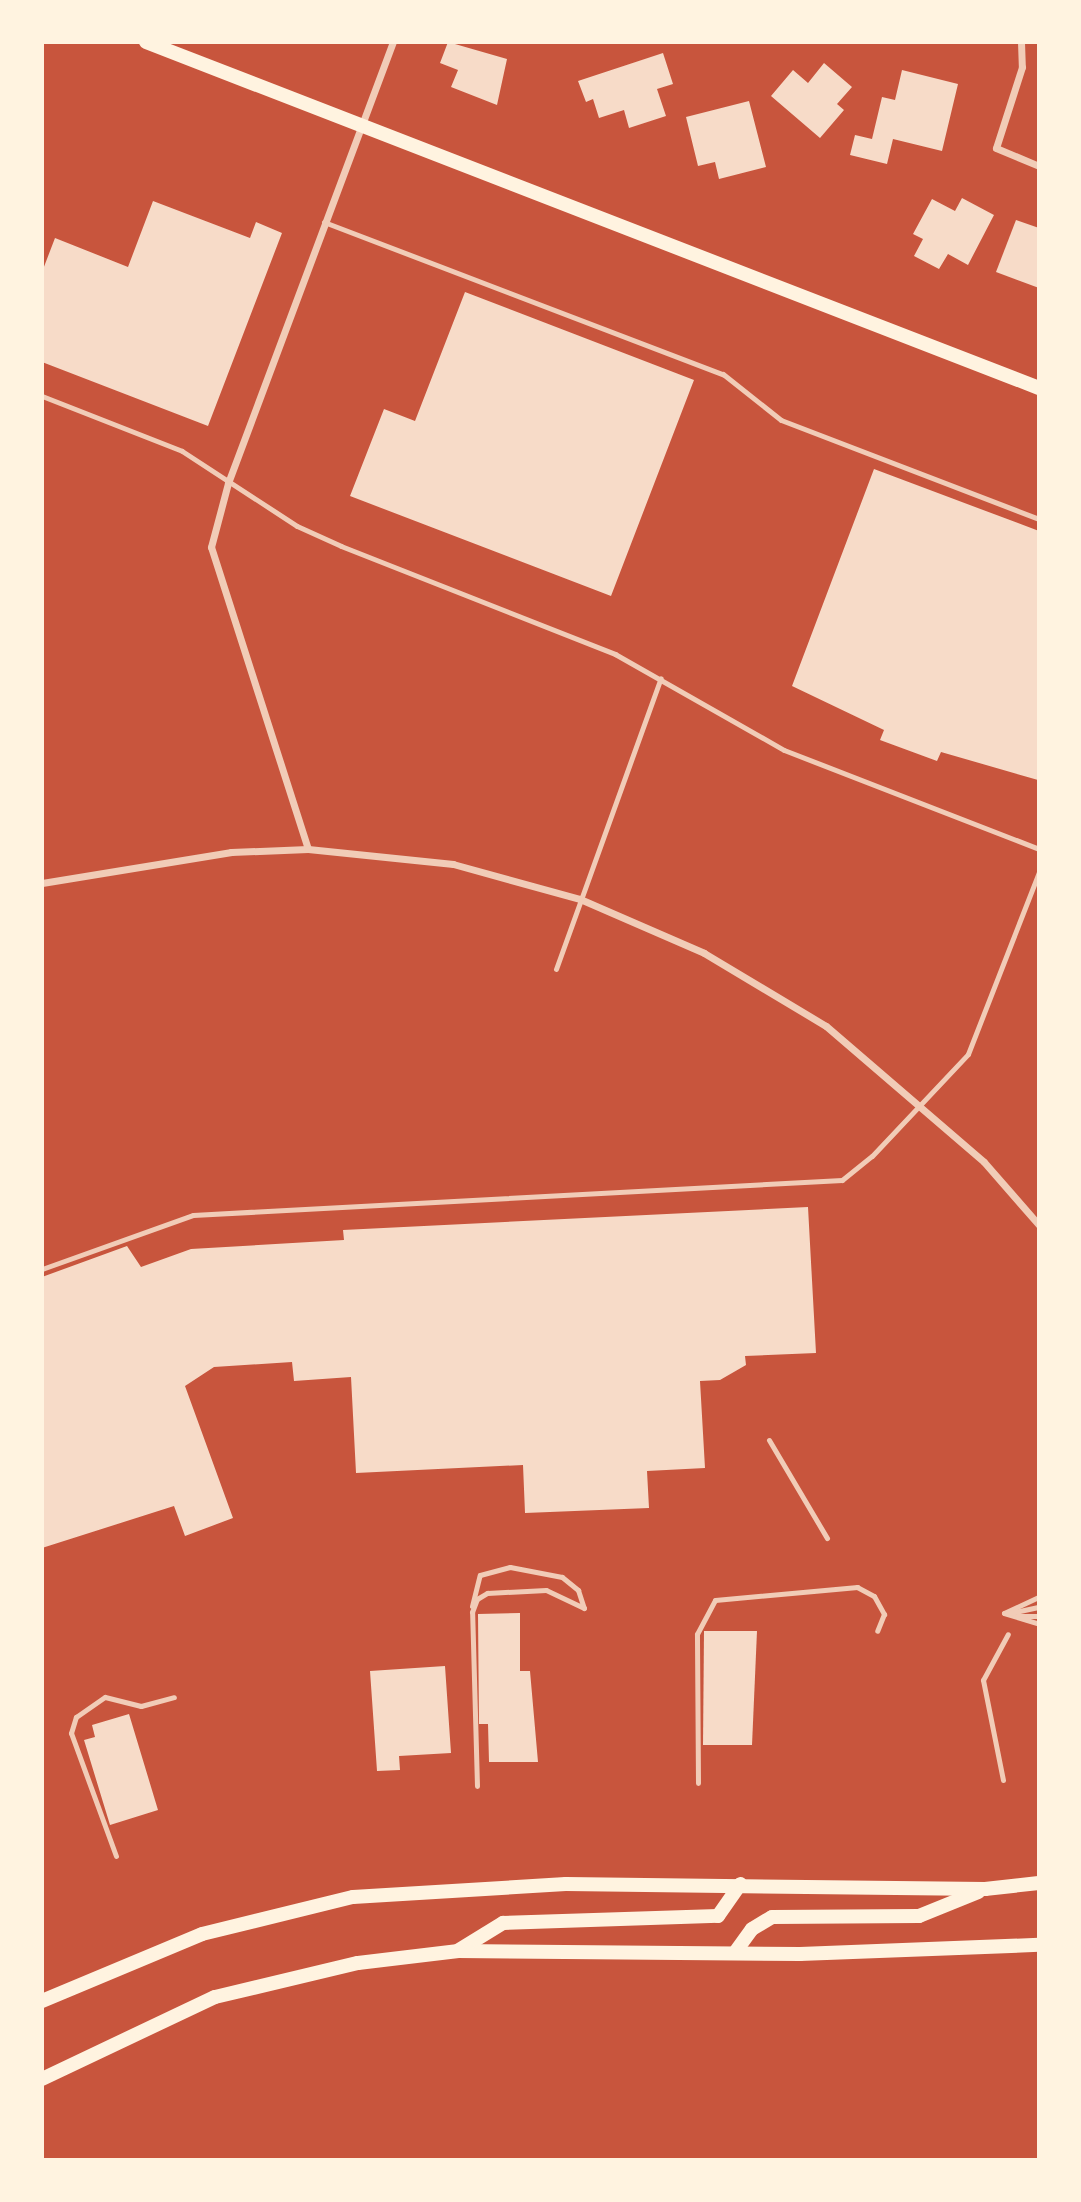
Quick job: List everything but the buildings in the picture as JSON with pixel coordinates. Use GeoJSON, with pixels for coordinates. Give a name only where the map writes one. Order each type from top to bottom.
{"type":"FeatureCollection","features":[{"type":"Feature","properties":{"kind":"main road"},"geometry":{"type":"LineString","coordinates":[[146,42],[1039,388]]}},
{"type":"Feature","properties":{"kind":"main road"},"geometry":{"type":"LineString","coordinates":[[42,2001],[202,1934],[353,1897],[566,1884],[985,1889],[1039,1883]]}},
{"type":"Feature","properties":{"kind":"main road"},"geometry":{"type":"LineString","coordinates":[[458,1951],[503,1923],[718,1916],[740,1884]]}},
{"type":"Feature","properties":{"kind":"main road"},"geometry":{"type":"LineString","coordinates":[[736,1951],[752,1929],[772,1917],[919,1916],[985,1889]]}},
{"type":"Feature","properties":{"kind":"main road"},"geometry":{"type":"LineString","coordinates":[[42,2079],[215,1997],[358,1963],[458,1951],[736,1951],[1039,1945]]}},
{"type":"Feature","properties":{"kind":"street"},"geometry":{"type":"LineString","coordinates":[[308,849],[212,564],[228,483],[393,42]]}},
{"type":"Feature","properties":{"kind":"street"},"geometry":{"type":"LineString","coordinates":[[1021,42],[1021,67],[996,148],[1039,166]]}},
{"type":"Feature","properties":{"kind":"street"},"geometry":{"type":"LineString","coordinates":[[42,883],[219,854],[308,849],[453,864],[580,899],[760,983],[826,1026],[921,1105],[1039,1225]]}},
{"type":"Feature","properties":{"kind":"lane"},"geometry":{"type":"LineString","coordinates":[[324,222],[723,374],[781,421],[1039,519]]}},
{"type":"Feature","properties":{"kind":"lane"},"geometry":{"type":"LineString","coordinates":[[42,396],[182,451],[228,483],[341,547],[661,678],[784,750],[1039,849]]}},
{"type":"Feature","properties":{"kind":"lane"},"geometry":{"type":"LineString","coordinates":[[555,969],[661,678]]}},
{"type":"Feature","properties":{"kind":"lane"},"geometry":{"type":"LineString","coordinates":[[42,1269],[193,1216],[842,1180],[921,1105],[968,1054],[1039,872]]}},
{"type":"Feature","properties":{"kind":"lane"},"geometry":{"type":"LineString","coordinates":[[769,1440],[827,1538]]}},
{"type":"Feature","properties":{"kind":"lane"},"geometry":{"type":"LineString","coordinates":[[472,1612],[487,1592],[513,1590],[546,1590],[584,1608],[578,1590],[562,1577],[490,1568],[472,1592],[472,1612],[477,1786]]}},
{"type":"Feature","properties":{"kind":"lane"},"geometry":{"type":"LineString","coordinates":[[698,1783],[697,1634],[715,1600],[857,1587],[874,1595],[884,1614],[877,1630]]}},
{"type":"Feature","properties":{"kind":"lane"},"geometry":{"type":"LineString","coordinates":[[1004,1613],[1039,1597]]}},
{"type":"Feature","properties":{"kind":"lane"},"geometry":{"type":"LineString","coordinates":[[1004,1613],[1039,1607]]}},
{"type":"Feature","properties":{"kind":"lane"},"geometry":{"type":"LineString","coordinates":[[1004,1613],[1039,1616]]}},
{"type":"Feature","properties":{"kind":"lane"},"geometry":{"type":"LineString","coordinates":[[1004,1613],[1039,1625]]}},
{"type":"Feature","properties":{"kind":"lane"},"geometry":{"type":"LineString","coordinates":[[1003,1780],[983,1680],[1008,1634]]}},
{"type":"Feature","properties":{"kind":"lane"},"geometry":{"type":"LineString","coordinates":[[116,1856],[71,1733],[76,1717],[105,1697],[141,1706],[174,1697]]}}]}
